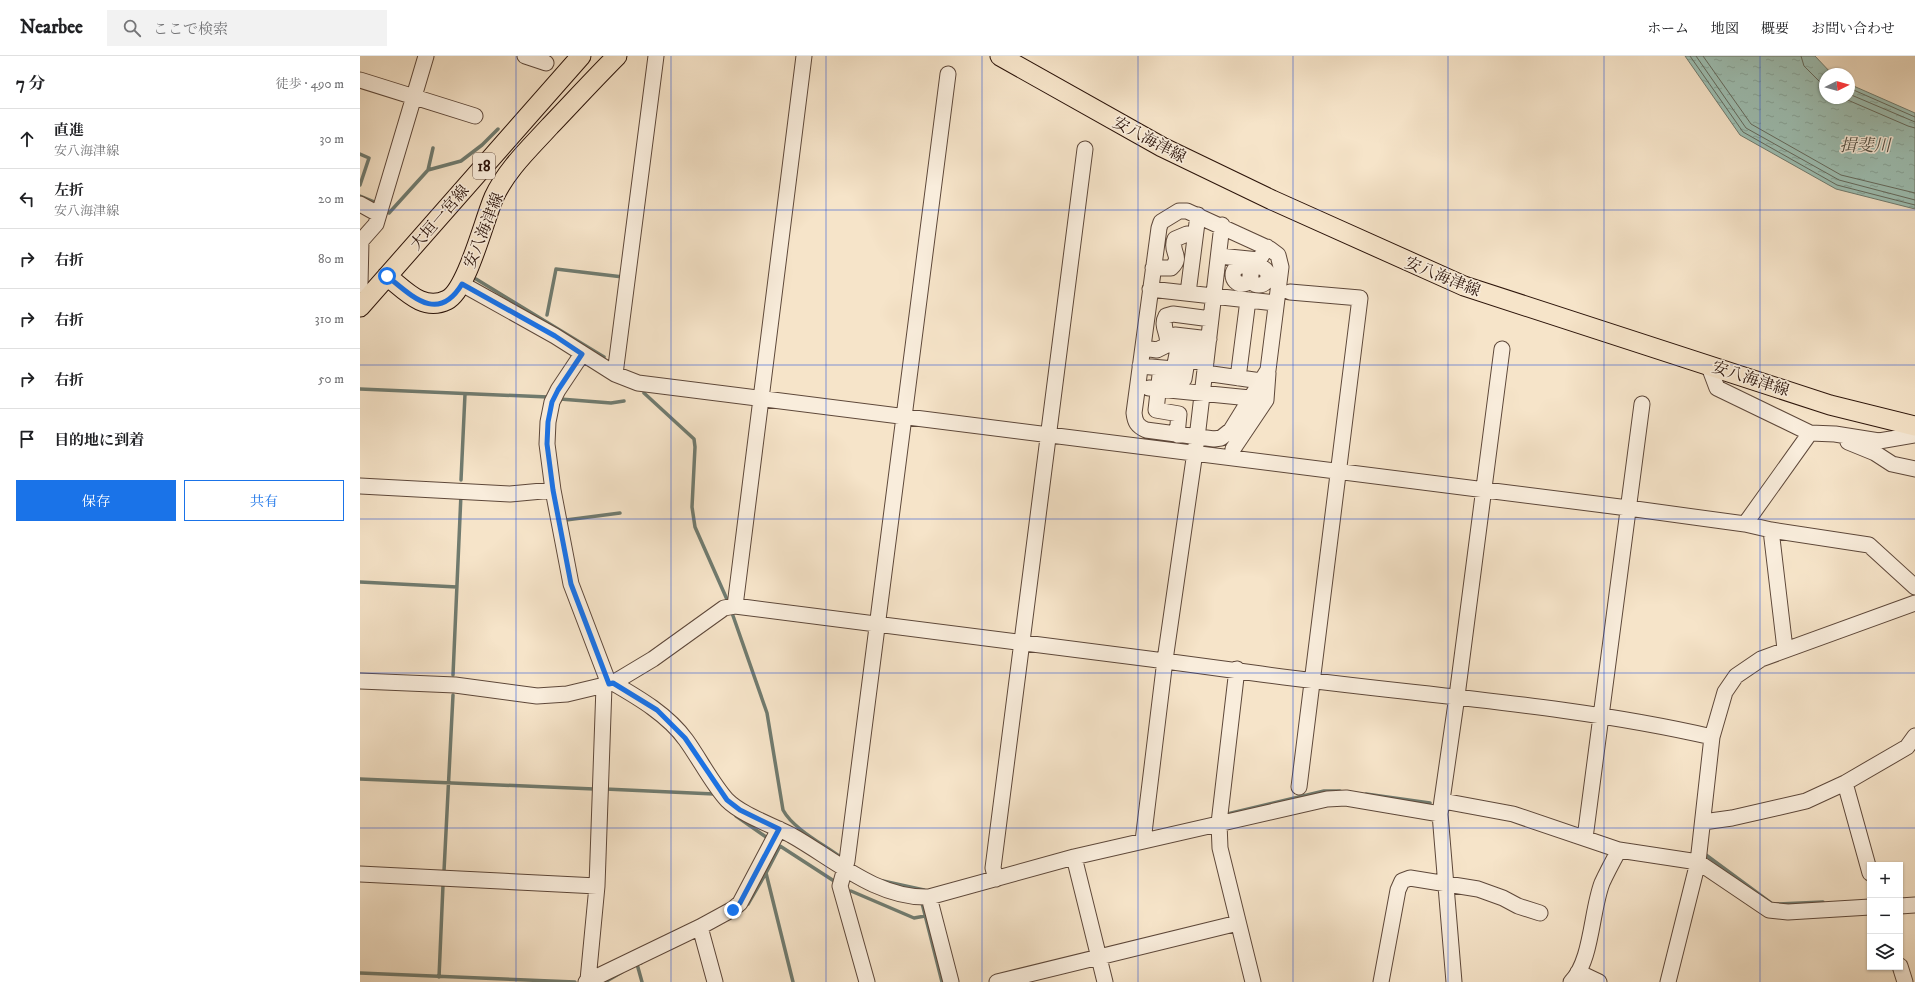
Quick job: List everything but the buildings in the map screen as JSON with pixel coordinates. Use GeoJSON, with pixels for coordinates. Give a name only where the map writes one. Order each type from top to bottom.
{"type":"FeatureCollection","features":[{"type":"Feature","properties":{"kind":"main road","name":"大垣一宮線"},"geometry":{"type":"LineString","coordinates":[[363,294],[387,276],[581,56]]}},
{"type":"Feature","properties":{"kind":"main road","name":"安八海津線"},"geometry":{"type":"LineString","coordinates":[[387,276],[419,302],[429,304],[439,303],[449,299],[456,293],[462,284],[495,196],[514,164],[617,56]]}},
{"type":"Feature","properties":{"kind":"main road","name":"安八海津線"},"geometry":{"type":"LineString","coordinates":[[1000,56],[1162,147],[1272,200],[1464,286],[1708,364],[1830,405],[1915,426]]}},
{"type":"Feature","properties":{"kind":"street"},"geometry":{"type":"LineString","coordinates":[[363,294],[361,241],[376,224],[426,56]]}},
{"type":"Feature","properties":{"kind":"street"},"geometry":{"type":"LineString","coordinates":[[524,56],[546,63]]}},
{"type":"Feature","properties":{"kind":"street"},"geometry":{"type":"LineString","coordinates":[[615,374],[619,356],[656,56]]}},
{"type":"Feature","properties":{"kind":"street"},"geometry":{"type":"LineString","coordinates":[[735,606],[804,56]]}},
{"type":"Feature","properties":{"kind":"street"},"geometry":{"type":"LineString","coordinates":[[867,982],[840,886],[844,869],[878,624],[948,74]]}},
{"type":"Feature","properties":{"kind":"street"},"geometry":{"type":"LineString","coordinates":[[360,80],[475,116]]}},
{"type":"Feature","properties":{"kind":"street"},"geometry":{"type":"LineString","coordinates":[[996,880],[993,868],[1085,150]]}},
{"type":"Feature","properties":{"kind":"street"},"geometry":{"type":"LineString","coordinates":[[360,204],[378,214]]}},
{"type":"Feature","properties":{"kind":"street"},"geometry":{"type":"LineString","coordinates":[[1238,378],[1262,301],[1281,267],[1278,254],[1267,247],[1198,215],[1187,211],[1179,211],[1161,222],[1150,289],[1134,413],[1135,422],[1140,428],[1146,430],[1197,438],[1221,438],[1227,435],[1265,375]]}},
{"type":"Feature","properties":{"kind":"street"},"geometry":{"type":"LineString","coordinates":[[1188,293],[1198,215]]}},
{"type":"Feature","properties":{"kind":"street"},"geometry":{"type":"LineString","coordinates":[[1142,841],[1165,660],[1197,438],[1219,256],[1227,228]]}},
{"type":"Feature","properties":{"kind":"street"},"geometry":{"type":"LineString","coordinates":[[1227,228],[1246,259]]}},
{"type":"Feature","properties":{"kind":"street"},"geometry":{"type":"LineString","coordinates":[[1153,268],[1171,268],[1176,264],[1177,259],[1173,247],[1175,239],[1187,234],[1195,235]]}},
{"type":"Feature","properties":{"kind":"street"},"geometry":{"type":"LineString","coordinates":[[1219,256],[1258,260],[1267,247]]}},
{"type":"Feature","properties":{"kind":"street"},"geometry":{"type":"LineString","coordinates":[[1217,272],[1233,275],[1237,267],[1242,266],[1248,268],[1258,281],[1262,301],[1266,400],[1233,449]]}},
{"type":"Feature","properties":{"kind":"street"},"geometry":{"type":"LineString","coordinates":[[462,284],[555,336],[615,374],[638,383],[1745,524],[1771,530],[1869,545],[1915,587]]}},
{"type":"Feature","properties":{"kind":"street"},"geometry":{"type":"LineString","coordinates":[[1150,289],[1262,301]]}},
{"type":"Feature","properties":{"kind":"street"},"geometry":{"type":"LineString","coordinates":[[1290,292],[1360,298],[1299,787]]}},
{"type":"Feature","properties":{"kind":"street"},"geometry":{"type":"LineString","coordinates":[[1143,348],[1157,350],[1167,345],[1168,341],[1163,327],[1163,321],[1166,316],[1173,314],[1211,319]]}},
{"type":"Feature","properties":{"kind":"street"},"geometry":{"type":"LineString","coordinates":[[1183,331],[1207,357],[1238,378],[1265,375]]}},
{"type":"Feature","properties":{"kind":"street"},"geometry":{"type":"LineString","coordinates":[[1140,366],[1174,370],[1178,349],[1207,357]]}},
{"type":"Feature","properties":{"kind":"street"},"geometry":{"type":"LineString","coordinates":[[1454,982],[1445,883],[1441,808],[1457,696],[1482,490],[1502,349]]}},
{"type":"Feature","properties":{"kind":"street"},"geometry":{"type":"LineString","coordinates":[[582,354],[558,390],[552,402],[548,422],[547,444],[553,490],[571,584],[608,684],[597,886],[588,981]]}},
{"type":"Feature","properties":{"kind":"street"},"geometry":{"type":"LineString","coordinates":[[1177,435],[1179,414],[1156,410],[1160,376],[1184,379],[1187,360],[1207,357]]}},
{"type":"Feature","properties":{"kind":"street"},"geometry":{"type":"LineString","coordinates":[[1708,364],[1717,388],[1817,433],[1876,453],[1892,464],[1915,469]]}},
{"type":"Feature","properties":{"kind":"street"},"geometry":{"type":"LineString","coordinates":[[1138,387],[1250,398]]}},
{"type":"Feature","properties":{"kind":"street"},"geometry":{"type":"LineString","coordinates":[[1585,838],[1642,404]]}},
{"type":"Feature","properties":{"kind":"street"},"geometry":{"type":"LineString","coordinates":[[1817,433],[1879,441],[1915,435]]}},
{"type":"Feature","properties":{"kind":"street"},"geometry":{"type":"LineString","coordinates":[[1745,524],[1817,433]]}},
{"type":"Feature","properties":{"kind":"street"},"geometry":{"type":"LineString","coordinates":[[360,486],[510,494],[553,490]]}},
{"type":"Feature","properties":{"kind":"street"},"geometry":{"type":"LineString","coordinates":[[1771,530],[1785,649]]}},
{"type":"Feature","properties":{"kind":"street"},"geometry":{"type":"LineString","coordinates":[[1668,982],[1698,862],[1712,737],[1725,692],[1736,676],[1760,659],[1915,603]]}},
{"type":"Feature","properties":{"kind":"street"},"geometry":{"type":"LineString","coordinates":[[360,681],[455,685],[537,696],[567,694],[608,684],[653,659],[724,608],[735,606],[1237,669],[1313,680],[1457,696],[1653,724],[1712,737]]}},
{"type":"Feature","properties":{"kind":"street"},"geometry":{"type":"LineString","coordinates":[[1237,669],[1219,823],[1220,848],[1253,982]]}},
{"type":"Feature","properties":{"kind":"street"},"geometry":{"type":"LineString","coordinates":[[608,684],[657,710],[685,738],[727,800],[740,810],[779,829],[806,844],[844,869],[886,890],[921,897],[929,897],[996,880],[1074,857],[1219,823],[1327,799],[1346,798],[1512,814],[1619,850],[1698,862],[1769,910],[1788,912],[1867,907]]}},
{"type":"Feature","properties":{"kind":"street"},"geometry":{"type":"LineString","coordinates":[[1703,822],[1732,818],[1806,801],[1846,783],[1907,747],[1915,736]]}},
{"type":"Feature","properties":{"kind":"street"},"geometry":{"type":"LineString","coordinates":[[1846,783],[1867,862]]}},
{"type":"Feature","properties":{"kind":"street"},"geometry":{"type":"LineString","coordinates":[[588,981],[733,910],[740,903],[779,829]]}},
{"type":"Feature","properties":{"kind":"street"},"geometry":{"type":"LineString","coordinates":[[1598,982],[1574,977],[1584,960],[1591,925],[1602,884],[1619,850]]}},
{"type":"Feature","properties":{"kind":"street"},"geometry":{"type":"LineString","coordinates":[[1074,857],[1105,982]]}},
{"type":"Feature","properties":{"kind":"street"},"geometry":{"type":"LineString","coordinates":[[360,874],[597,886]]}},
{"type":"Feature","properties":{"kind":"street"},"geometry":{"type":"LineString","coordinates":[[1381,982],[1398,890],[1402,881],[1410,878],[1478,889],[1503,898],[1518,906],[1540,913]]}},
{"type":"Feature","properties":{"kind":"street"},"geometry":{"type":"LineString","coordinates":[[929,897],[951,982]]}},
{"type":"Feature","properties":{"kind":"street"},"geometry":{"type":"LineString","coordinates":[[1903,906],[1915,905]]}},
{"type":"Feature","properties":{"kind":"street"},"geometry":{"type":"LineString","coordinates":[[997,982],[1238,922]]}},
{"type":"Feature","properties":{"kind":"street"},"geometry":{"type":"LineString","coordinates":[[700,927],[715,982]]}},
{"type":"Feature","properties":{"kind":"street"},"geometry":{"type":"LineString","coordinates":[[1901,970],[1905,982]]}},
{"type":"Feature","properties":{"kind":"water","name":"揖斐川"},"geometry":{"type":"Polygon","coordinates":[[[1685,56],[1815,56],[1826,68],[1819,68],[1819,104],[1855,104],[1855,87],[1915,113],[1915,209],[1836,189],[1740,135],[1685,56]]]}},
{"type":"Feature","properties":{"kind":"waterway"},"geometry":{"type":"LineString","coordinates":[[389,213],[428,170],[461,161],[482,145],[498,129]]}},
{"type":"Feature","properties":{"kind":"waterway"},"geometry":{"type":"LineString","coordinates":[[428,170],[433,148]]}},
{"type":"Feature","properties":{"kind":"waterway"},"geometry":{"type":"LineString","coordinates":[[360,154],[369,158],[360,185]]}},
{"type":"Feature","properties":{"kind":"waterway"},"geometry":{"type":"LineString","coordinates":[[360,196],[377,203]]}},
{"type":"Feature","properties":{"kind":"waterway"},"geometry":{"type":"LineString","coordinates":[[547,315],[556,269],[623,277]]}},
{"type":"Feature","properties":{"kind":"waterway"},"geometry":{"type":"LineString","coordinates":[[476,279],[604,357]]}},
{"type":"Feature","properties":{"kind":"waterway"},"geometry":{"type":"LineString","coordinates":[[360,389],[548,397]]}},
{"type":"Feature","properties":{"kind":"waterway"},"geometry":{"type":"LineString","coordinates":[[644,393],[694,439],[695,447],[692,507],[695,527],[729,604]]}},
{"type":"Feature","properties":{"kind":"waterway"},"geometry":{"type":"LineString","coordinates":[[461,480],[465,394]]}},
{"type":"Feature","properties":{"kind":"waterway"},"geometry":{"type":"LineString","coordinates":[[560,401],[560,399],[611,403],[624,401]]}},
{"type":"Feature","properties":{"kind":"waterway"},"geometry":{"type":"LineString","coordinates":[[453,675],[461,494]]}},
{"type":"Feature","properties":{"kind":"waterway"},"geometry":{"type":"LineString","coordinates":[[566,520],[620,513]]}},
{"type":"Feature","properties":{"kind":"waterway"},"geometry":{"type":"LineString","coordinates":[[360,582],[457,587]]}},
{"type":"Feature","properties":{"kind":"waterway"},"geometry":{"type":"LineString","coordinates":[[731,610],[767,713],[783,810],[794,824],[802,831],[843,859]]}},
{"type":"Feature","properties":{"kind":"waterway"},"geometry":{"type":"LineString","coordinates":[[444,871],[453,695]]}},
{"type":"Feature","properties":{"kind":"waterway"},"geometry":{"type":"LineString","coordinates":[[360,779],[594,789]]}},
{"type":"Feature","properties":{"kind":"waterway"},"geometry":{"type":"LineString","coordinates":[[605,789],[714,794],[716,796]]}},
{"type":"Feature","properties":{"kind":"waterway"},"geometry":{"type":"LineString","coordinates":[[1223,815],[1324,791],[1340,791]]}},
{"type":"Feature","properties":{"kind":"waterway"},"geometry":{"type":"LineString","coordinates":[[1366,794],[1430,803]]}},
{"type":"Feature","properties":{"kind":"waterway"},"geometry":{"type":"LineString","coordinates":[[736,816],[766,837]]}},
{"type":"Feature","properties":{"kind":"waterway"},"geometry":{"type":"LineString","coordinates":[[766,873],[780,846],[834,881]]}},
{"type":"Feature","properties":{"kind":"waterway"},"geometry":{"type":"LineString","coordinates":[[1706,855],[1771,903]]}},
{"type":"Feature","properties":{"kind":"waterway"},"geometry":{"type":"LineString","coordinates":[[748,904],[766,873],[793,982]]}},
{"type":"Feature","properties":{"kind":"waterway"},"geometry":{"type":"LineString","coordinates":[[883,881],[924,890]]}},
{"type":"Feature","properties":{"kind":"waterway"},"geometry":{"type":"LineString","coordinates":[[439,977],[443,885]]}},
{"type":"Feature","properties":{"kind":"waterway"},"geometry":{"type":"LineString","coordinates":[[851,891],[914,918],[925,916]]}},
{"type":"Feature","properties":{"kind":"waterway"},"geometry":{"type":"LineString","coordinates":[[921,899],[942,982]]}},
{"type":"Feature","properties":{"kind":"waterway"},"geometry":{"type":"LineString","coordinates":[[1777,904],[1823,902]]}},
{"type":"Feature","properties":{"kind":"waterway"},"geometry":{"type":"LineString","coordinates":[[641,963],[637,964],[642,982]]}},
{"type":"Feature","properties":{"kind":"waterway"},"geometry":{"type":"LineString","coordinates":[[605,982],[622,972]]}},
{"type":"Feature","properties":{"kind":"waterway"},"geometry":{"type":"LineString","coordinates":[[360,973],[575,982]]}},
{"type":"Feature","properties":{"kind":"route"},"geometry":{"type":"LineString","coordinates":[[387,276],[419,302],[429,304],[439,303],[449,299],[456,293],[462,284],[555,336],[582,354],[558,390],[552,402],[548,422],[547,444],[550,471],[571,584],[609,684],[613,683],[657,710],[685,738],[727,800],[740,810],[779,829],[740,903],[733,910]]}}]}
